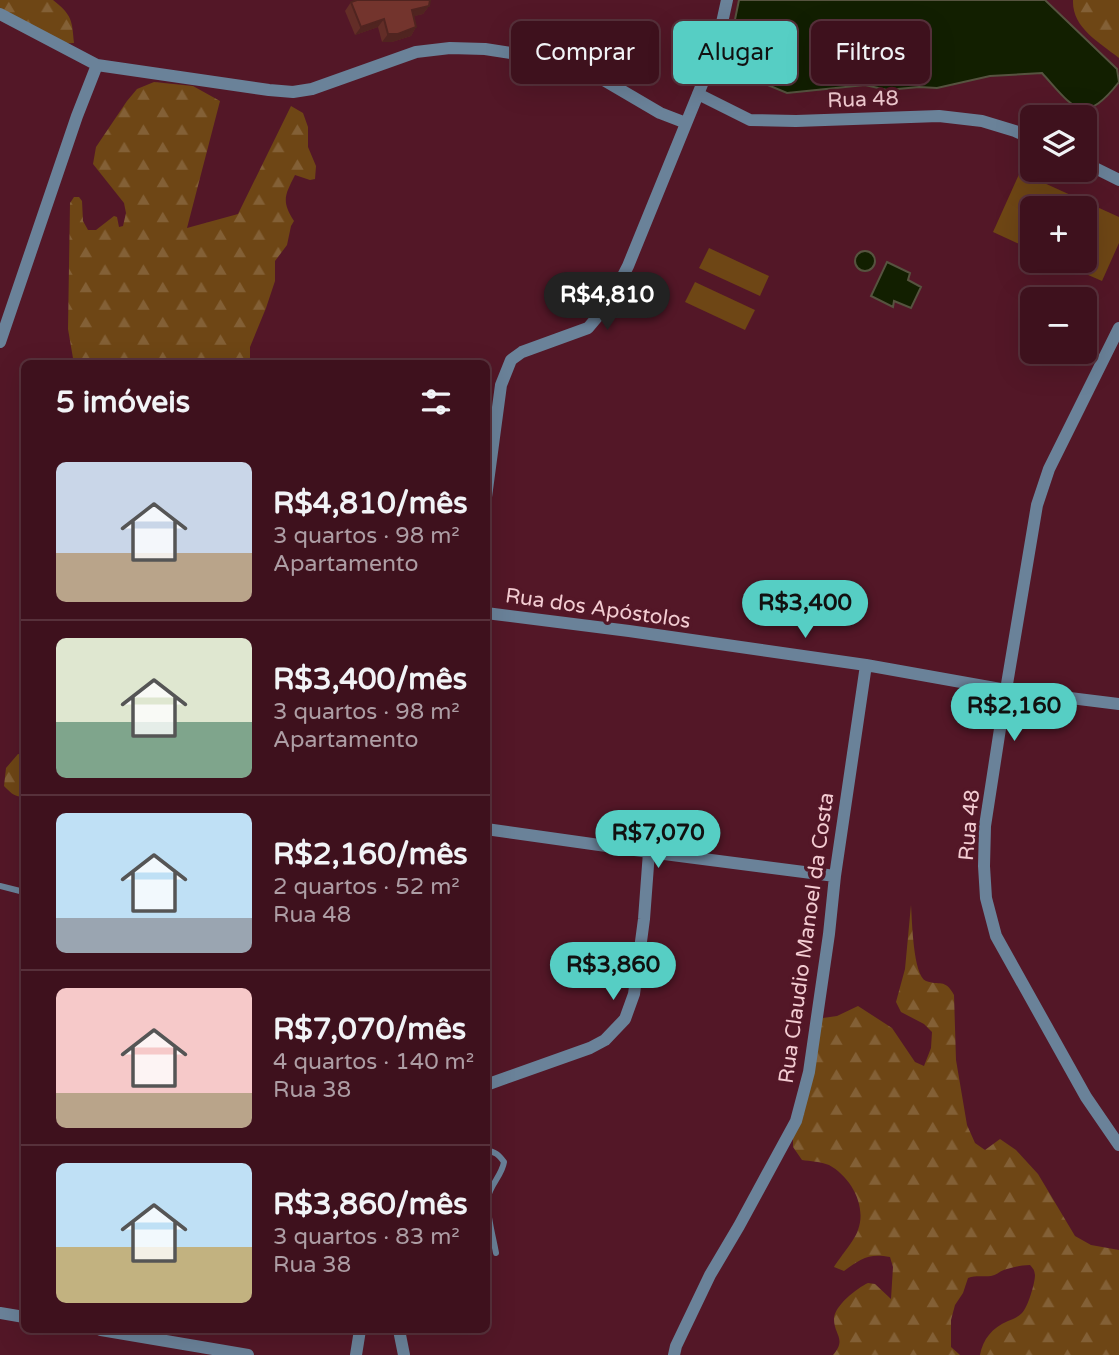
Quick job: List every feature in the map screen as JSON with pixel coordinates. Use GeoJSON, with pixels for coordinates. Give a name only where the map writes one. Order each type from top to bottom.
{"type":"FeatureCollection","features":[{"type":"Feature","properties":{"kind":"street"},"geometry":{"type":"LineString","coordinates":[[490,440],[493,397],[511,360],[522,352],[588,328],[609,303],[628,266],[716,50],[727,0]]}},
{"type":"Feature","properties":{"kind":"street"},"geometry":{"type":"LineString","coordinates":[[0,14],[97,65],[293,92],[312,89],[416,52],[450,48],[485,49],[557,60],[585,69],[660,113],[686,123]]}},
{"type":"Feature","properties":{"kind":"street"},"geometry":{"type":"LineString","coordinates":[[0,342],[97,65]]}},
{"type":"Feature","properties":{"kind":"street","name":"Rua 48"},"geometry":{"type":"LineString","coordinates":[[698,94],[750,120],[939,116],[982,121],[1020,133]]}},
{"type":"Feature","properties":{"kind":"street"},"geometry":{"type":"LineString","coordinates":[[1097,169],[1119,180]]}},
{"type":"Feature","properties":{"kind":"street","name":"Rua 48"},"geometry":{"type":"LineString","coordinates":[[1119,328],[1049,469],[1041,491],[985,826],[984,866],[986,898],[996,936],[1086,1097],[1119,1145]]}},
{"type":"Feature","properties":{"kind":"street","name":"Rua dos Apóstolos"},"geometry":{"type":"LineString","coordinates":[[490,614],[866,665],[1006,690],[1119,704]]}},
{"type":"Feature","properties":{"kind":"street","name":"Rua Claudio Manoel da Costa"},"geometry":{"type":"LineString","coordinates":[[674,1355],[710,1275],[796,1121],[809,1072],[866,665]]}},
{"type":"Feature","properties":{"kind":"street"},"geometry":{"type":"LineString","coordinates":[[490,830],[835,876]]}},
{"type":"Feature","properties":{"kind":"street"},"geometry":{"type":"LineString","coordinates":[[490,1084],[590,1048],[605,1040],[625,1019],[634,994],[649,852]]}},
{"type":"Feature","properties":{"kind":"street"},"geometry":{"type":"LineString","coordinates":[[0,1313],[21,1316]]}},
{"type":"Feature","properties":{"kind":"street"},"geometry":{"type":"LineString","coordinates":[[136,1333],[171,1336],[248,1355]]}},
{"type":"Feature","properties":{"kind":"street"},"geometry":{"type":"LineString","coordinates":[[356,1355],[360,1333]]}},
{"type":"Feature","properties":{"kind":"street"},"geometry":{"type":"LineString","coordinates":[[400,1333],[404,1355]]}},
{"type":"Feature","properties":{"kind":"lane"},"geometry":{"type":"LineString","coordinates":[[0,886],[21,891]]}},
{"type":"Feature","properties":{"kind":"lane"},"geometry":{"type":"LineString","coordinates":[[490,1151],[500,1155],[504,1161],[503,1170],[490,1192]]}},
{"type":"Feature","properties":{"kind":"lane"},"geometry":{"type":"LineString","coordinates":[[490,1218],[496,1253]]}},
{"type":"Feature","properties":{"kind":"green space"},"geometry":{"type":"Polygon","coordinates":[[[0,0],[53,0],[70,18],[74,43],[57,44],[0,15],[0,0]]]}},
{"type":"Feature","properties":{"kind":"green space"},"geometry":{"type":"Polygon","coordinates":[[[1073,0],[1119,0],[1119,58],[1088,34],[1077,19],[1073,0]]]}},
{"type":"Feature","properties":{"kind":"green space"},"geometry":{"type":"Polygon","coordinates":[[[154,82],[193,86],[220,101],[187,228],[238,214],[291,106],[303,113],[308,127],[308,147],[316,166],[315,179],[295,175],[287,193],[287,208],[294,221],[287,245],[275,261],[275,281],[250,347],[250,360],[73,360],[68,329],[70,203],[74,197],[79,197],[82,201],[83,221],[88,230],[96,230],[114,216],[117,217],[119,227],[123,226],[126,213],[124,203],[93,164],[96,147],[137,89],[154,82]]]}},
{"type":"Feature","properties":{"kind":"green space"},"geometry":{"type":"Polygon","coordinates":[[[1020,172],[1020,182],[1042,182],[1073,196],[1020,196],[1020,244],[993,232],[1020,172]]]}},
{"type":"Feature","properties":{"kind":"green space"},"geometry":{"type":"Polygon","coordinates":[[[1097,207],[1119,217],[1119,243],[1102,281],[1084,273],[1097,273],[1097,207]]]}},
{"type":"Feature","properties":{"kind":"green space"},"geometry":{"type":"Polygon","coordinates":[[[709,248],[769,276],[760,296],[699,268],[709,248]]]}},
{"type":"Feature","properties":{"kind":"green space"},"geometry":{"type":"Polygon","coordinates":[[[695,282],[755,310],[745,330],[685,302],[695,282]]]}},
{"type":"Feature","properties":{"kind":"green space"},"geometry":{"type":"Polygon","coordinates":[[[18,754],[21,754],[21,796],[13,794],[4,786],[6,768],[18,754]]]}},
{"type":"Feature","properties":{"kind":"green space"},"geometry":{"type":"Polygon","coordinates":[[[911,905],[918,969],[926,981],[945,984],[954,995],[956,1060],[967,1125],[975,1143],[985,1150],[1000,1139],[1016,1150],[1038,1174],[1075,1236],[1091,1245],[1119,1250],[1119,1355],[980,1355],[983,1344],[993,1331],[1019,1316],[1024,1310],[1035,1279],[1030,1265],[991,1276],[968,1278],[951,1320],[951,1347],[960,1355],[833,1355],[839,1345],[834,1319],[842,1303],[868,1283],[875,1284],[891,1299],[893,1267],[890,1257],[876,1256],[860,1260],[844,1271],[834,1267],[858,1230],[859,1202],[850,1185],[837,1170],[826,1164],[802,1160],[793,1147],[793,1124],[816,1026],[823,1018],[837,1016],[858,1006],[892,1028],[915,1062],[924,1066],[931,1048],[932,1032],[924,1024],[901,1012],[896,1002],[905,969],[911,905]]]}},
{"type":"Feature","properties":{"kind":"shaded area"},"geometry":{"type":"Polygon","coordinates":[[[739,0],[1045,0],[1117,69],[1119,82],[1096,105],[1070,103],[1042,73],[990,76],[937,88],[887,90],[865,85],[787,93],[765,84],[797,84],[797,21],[735,21],[739,0]]]}},
{"type":"Feature","properties":{"kind":"shaded area"},"geometry":{"type":"Polygon","coordinates":[[[865,251],[872,254],[875,261],[872,268],[865,271],[858,268],[855,261],[858,254],[865,251]]]}},
{"type":"Feature","properties":{"kind":"shaded area"},"geometry":{"type":"Polygon","coordinates":[[[887,262],[910,273],[908,280],[921,287],[911,308],[894,301],[893,307],[871,296],[887,262]]]}},
{"type":"Feature","properties":{"kind":"building"},"geometry":{"type":"Polygon","coordinates":[[[430,0],[429,6],[412,10],[416,27],[398,34],[388,34],[384,19],[361,27],[351,2],[430,0]]]}}]}
